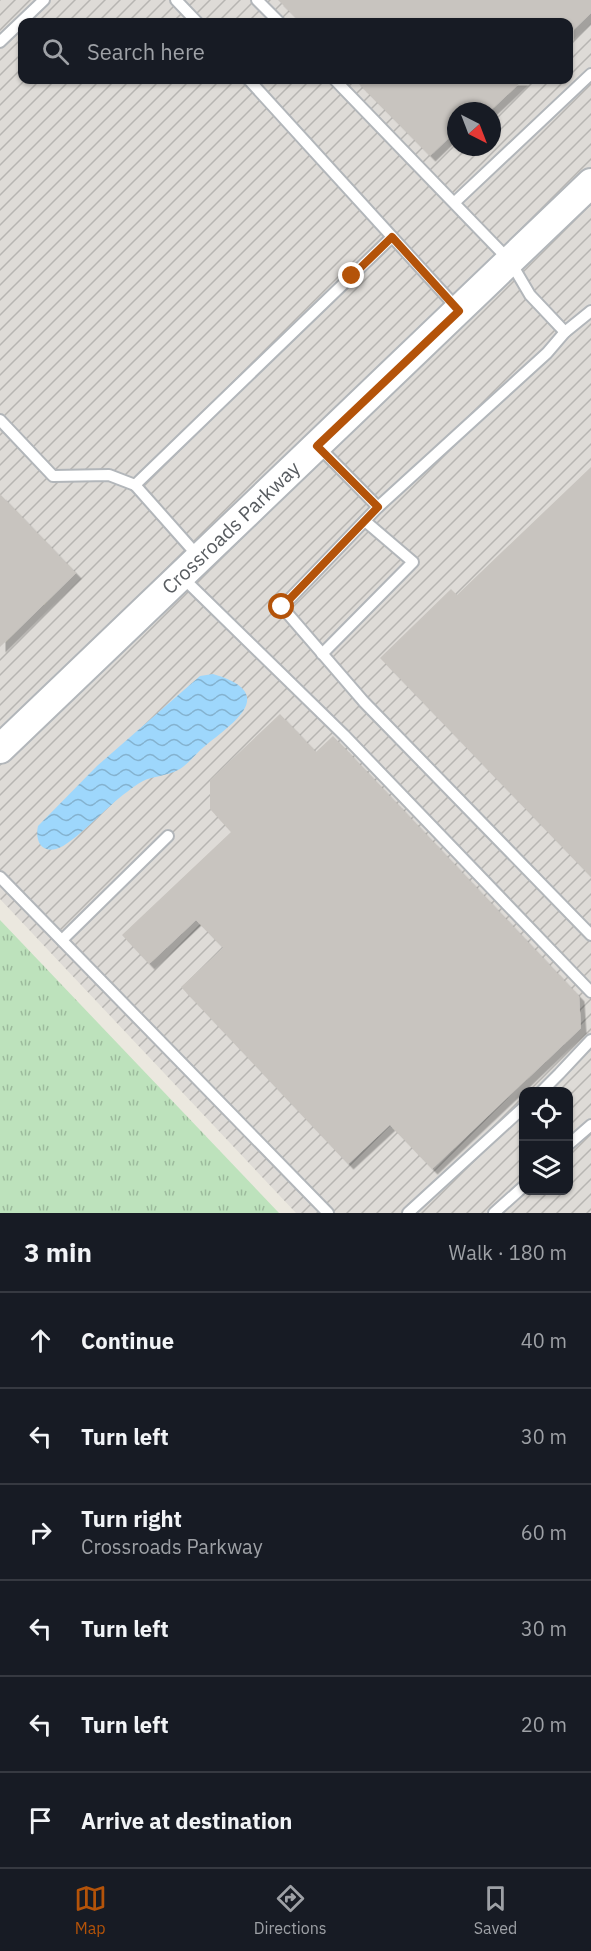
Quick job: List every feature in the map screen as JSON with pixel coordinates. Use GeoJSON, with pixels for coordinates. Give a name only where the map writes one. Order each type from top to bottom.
{"type":"FeatureCollection","features":[{"type":"Feature","properties":{"kind":"street","name":"Crossroads Parkway"},"geometry":{"type":"LineString","coordinates":[[0,749],[591,183]]}},
{"type":"Feature","properties":{"kind":"lane"},"geometry":{"type":"LineString","coordinates":[[25,18],[44,0]]}},
{"type":"Feature","properties":{"kind":"lane"},"geometry":{"type":"LineString","coordinates":[[176,0],[193,18]]}},
{"type":"Feature","properties":{"kind":"lane"},"geometry":{"type":"LineString","coordinates":[[257,0],[275,18]]}},
{"type":"Feature","properties":{"kind":"lane"},"geometry":{"type":"LineString","coordinates":[[0,42],[18,25]]}},
{"type":"Feature","properties":{"kind":"lane"},"geometry":{"type":"LineString","coordinates":[[455,202],[591,74]]}},
{"type":"Feature","properties":{"kind":"lane"},"geometry":{"type":"LineString","coordinates":[[253,84],[459,311]]}},
{"type":"Feature","properties":{"kind":"lane"},"geometry":{"type":"LineString","coordinates":[[339,84],[510,261],[530,295],[565,332]]}},
{"type":"Feature","properties":{"kind":"lane"},"geometry":{"type":"LineString","coordinates":[[135,485],[392,237]]}},
{"type":"Feature","properties":{"kind":"lane"},"geometry":{"type":"LineString","coordinates":[[589,316],[565,332],[547,353],[378,507],[282,607],[364,702],[591,935]]}},
{"type":"Feature","properties":{"kind":"lane"},"geometry":{"type":"LineString","coordinates":[[0,420],[53,476],[109,475],[135,485],[190,567],[345,735],[591,992]]}},
{"type":"Feature","properties":{"kind":"lane"},"geometry":{"type":"LineString","coordinates":[[317,446],[378,507]]}},
{"type":"Feature","properties":{"kind":"lane"},"geometry":{"type":"LineString","coordinates":[[322,654],[413,562],[365,521]]}},
{"type":"Feature","properties":{"kind":"lane"},"geometry":{"type":"LineString","coordinates":[[62,940],[168,836]]}},
{"type":"Feature","properties":{"kind":"lane"},"geometry":{"type":"LineString","coordinates":[[0,877],[328,1213]]}},
{"type":"Feature","properties":{"kind":"lane"},"geometry":{"type":"LineString","coordinates":[[546,1087],[591,1040]]}},
{"type":"Feature","properties":{"kind":"lane"},"geometry":{"type":"LineString","coordinates":[[408,1213],[519,1112]]}},
{"type":"Feature","properties":{"kind":"lane"},"geometry":{"type":"LineString","coordinates":[[573,1141],[591,1125]]}},
{"type":"Feature","properties":{"kind":"lane"},"geometry":{"type":"LineString","coordinates":[[494,1213],[519,1190]]}},
{"type":"Feature","properties":{"kind":"shaded area"},"geometry":{"type":"Polygon","coordinates":[[[0,0],[591,0],[591,1213],[296,1213],[0,899],[0,0]]]}},
{"type":"Feature","properties":{"kind":"green space"},"geometry":{"type":"Polygon","coordinates":[[[0,920],[279,1213],[0,1213],[0,920]]]}},
{"type":"Feature","properties":{"kind":"water"},"geometry":{"type":"Polygon","coordinates":[[[213,674],[233,682],[244,690],[247,699],[245,708],[238,717],[182,768],[169,774],[147,779],[137,785],[63,846],[51,850],[42,847],[37,836],[38,826],[97,766],[200,676],[213,674]]]}},
{"type":"Feature","properties":{"kind":"building"},"geometry":{"type":"Polygon","coordinates":[[[278,0],[591,0],[591,13],[573,30],[573,18],[296,18],[278,0]]]}},
{"type":"Feature","properties":{"kind":"building"},"geometry":{"type":"Polygon","coordinates":[[[359,84],[519,84],[500,102],[447,102],[447,140],[430,156],[359,84]]]}},
{"type":"Feature","properties":{"kind":"building"},"geometry":{"type":"Polygon","coordinates":[[[591,467],[591,877],[380,658],[451,589],[457,595],[591,467]]]}},
{"type":"Feature","properties":{"kind":"building"},"geometry":{"type":"Polygon","coordinates":[[[0,494],[76,573],[0,647],[0,494]]]}},
{"type":"Feature","properties":{"kind":"building"},"geometry":{"type":"Polygon","coordinates":[[[280,714],[316,752],[333,736],[579,996],[581,1028],[432,1169],[390,1125],[348,1164],[181,987],[223,948],[196,920],[149,964],[122,935],[231,832],[210,809],[210,780],[280,714]]]}},
{"type":"Feature","properties":{"kind":"route"},"geometry":{"type":"LineString","coordinates":[[282,607],[378,507],[317,446],[459,311],[392,237],[352,276]]}}]}
